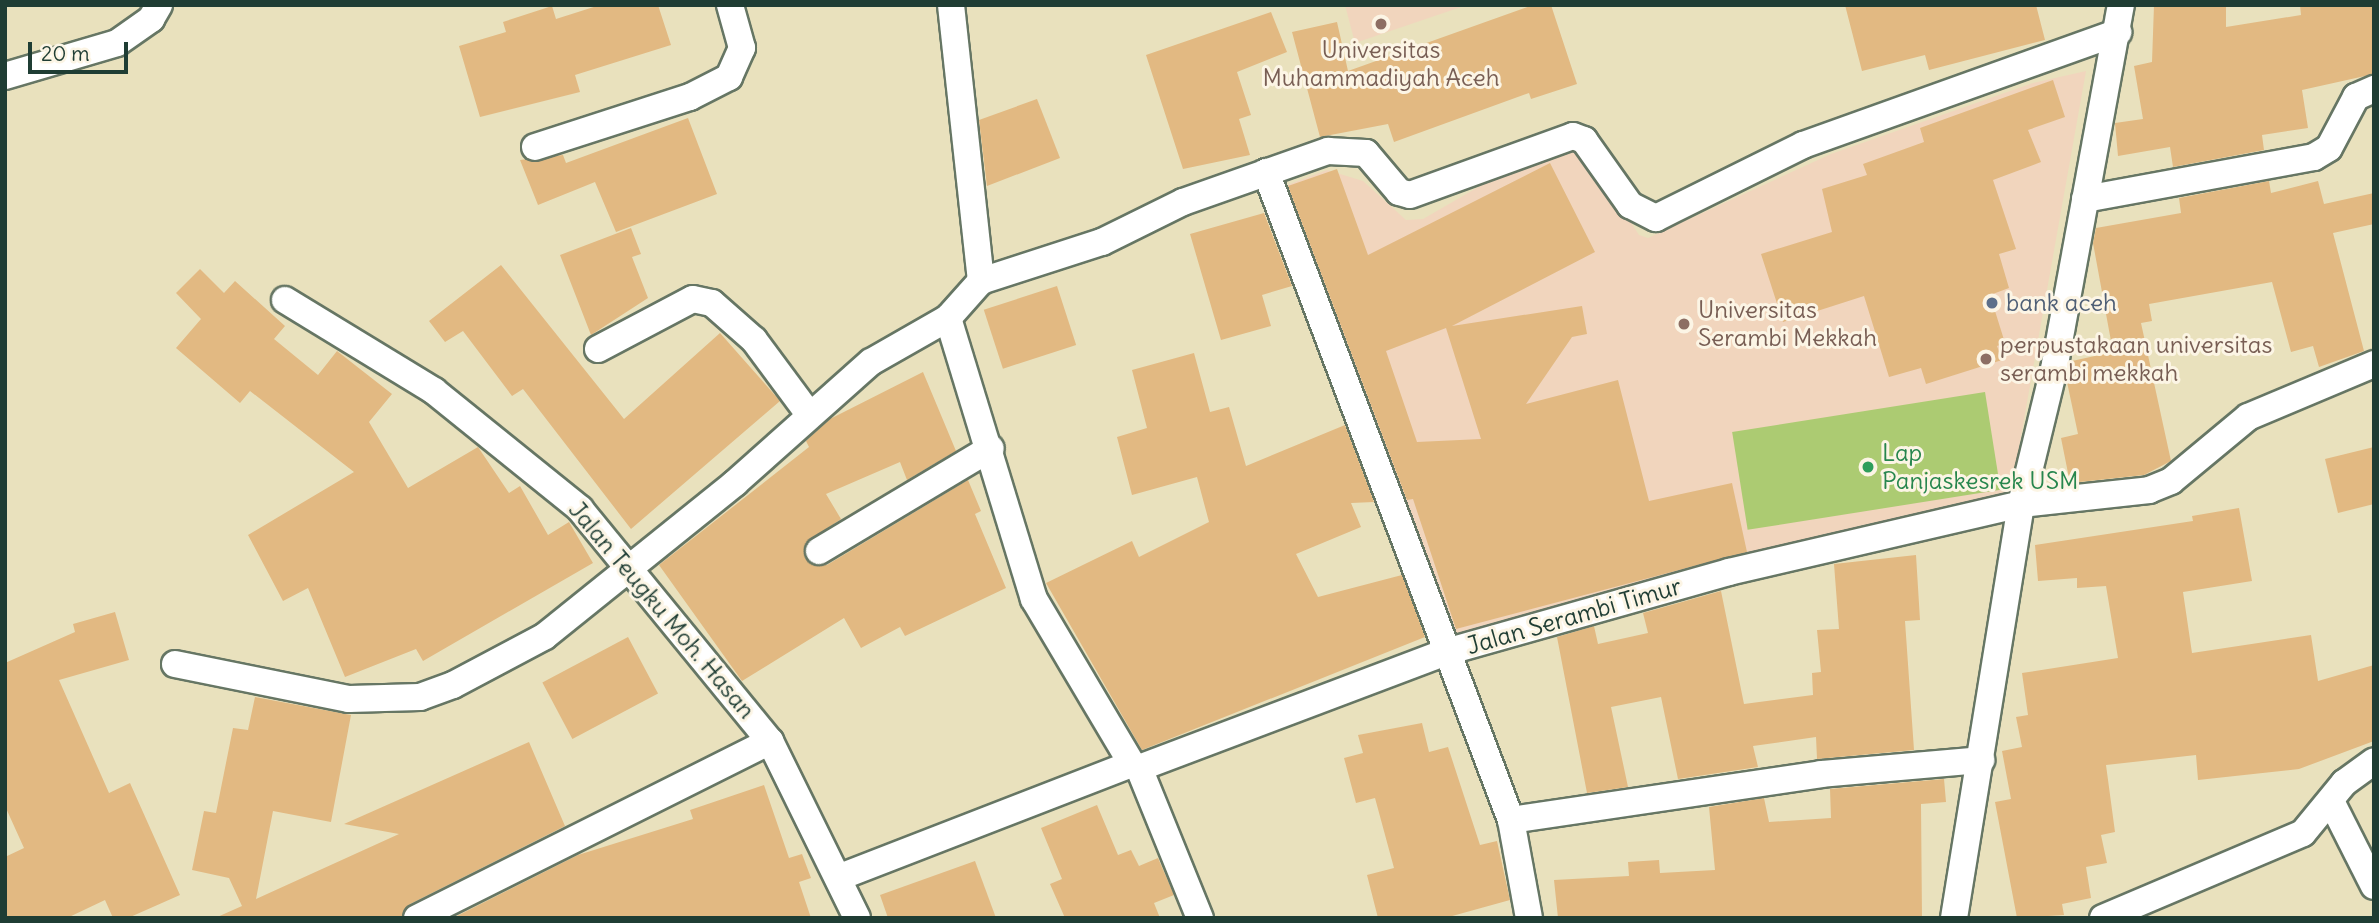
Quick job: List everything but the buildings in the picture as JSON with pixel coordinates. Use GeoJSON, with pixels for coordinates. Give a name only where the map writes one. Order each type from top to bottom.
{"type":"FeatureCollection","features":[{"type":"Feature","properties":{"kind":"street"},"geometry":{"type":"LineString","coordinates":[[5,76],[117,43],[151,19],[159,5]]}},
{"type":"Feature","properties":{"kind":"street"},"geometry":{"type":"LineString","coordinates":[[535,147],[690,97],[729,77],[742,48],[730,5]]}},
{"type":"Feature","properties":{"kind":"street"},"geometry":{"type":"LineString","coordinates":[[950,5],[981,282]]}},
{"type":"Feature","properties":{"kind":"street"},"geometry":{"type":"LineString","coordinates":[[1954,918],[2021,504],[2085,199],[2121,5]]}},
{"type":"Feature","properties":{"kind":"street"},"geometry":{"type":"LineString","coordinates":[[175,664],[349,699],[421,698],[545,636],[631,567],[808,413],[871,362],[948,318],[981,282],[1101,242],[1266,172],[1349,148],[1366,153],[1399,192],[1410,195],[1573,136],[1584,140],[1630,205],[1656,218],[1803,145],[2118,32]]}},
{"type":"Feature","properties":{"kind":"street"},"geometry":{"type":"LineString","coordinates":[[2085,199],[2314,157],[2329,148],[2356,97],[2374,89]]}},
{"type":"Feature","properties":{"kind":"street"},"geometry":{"type":"LineString","coordinates":[[1266,172],[1511,820],[1529,918]]}},
{"type":"Feature","properties":{"kind":"street"},"geometry":{"type":"LineString","coordinates":[[598,349],[693,299],[712,303],[754,340],[808,413]]}},
{"type":"Feature","properties":{"kind":"street","name":"Jalan Teugku Moh. Hasan"},"geometry":{"type":"LineString","coordinates":[[285,300],[479,425],[580,509],[631,567],[770,741],[840,877],[857,918]]}},
{"type":"Feature","properties":{"kind":"street"},"geometry":{"type":"LineString","coordinates":[[948,318],[991,448],[1040,613],[1136,766],[1200,918]]}},
{"type":"Feature","properties":{"kind":"street","name":"Jalan Serambi Timur"},"geometry":{"type":"LineString","coordinates":[[840,877],[1446,652],[1729,572],[2021,504],[2129,494],[2171,481],[2248,416],[2374,364]]}},
{"type":"Feature","properties":{"kind":"street"},"geometry":{"type":"LineString","coordinates":[[819,551],[991,448]]}},
{"type":"Feature","properties":{"kind":"street"},"geometry":{"type":"LineString","coordinates":[[417,918],[770,741]]}},
{"type":"Feature","properties":{"kind":"street"},"geometry":{"type":"LineString","coordinates":[[1511,820],[1821,774],[1981,760]]}},
{"type":"Feature","properties":{"kind":"street"},"geometry":{"type":"LineString","coordinates":[[2103,918],[2303,832],[2332,803],[2344,783],[2374,761]]}},
{"type":"Feature","properties":{"kind":"street"},"geometry":{"type":"LineString","coordinates":[[2332,803],[2374,886]]}},
{"type":"Feature","properties":{"kind":"shaded area","name":"Universitas Muhammadiyah Aceh"},"geometry":{"type":"Polygon","coordinates":[[[1345,5],[1467,5],[1355,43],[1345,5]]]}},
{"type":"Feature","properties":{"kind":"shaded area","name":"Universitas Serambi Mekkah"},"geometry":{"type":"Polygon","coordinates":[[[2086,71],[2011,492],[1447,643],[1277,189],[1327,170],[1363,181],[1406,220],[1423,219],[1532,156],[1582,147],[1639,235],[1648,238],[1831,154],[2033,83],[2086,71]]]}},
{"type":"Feature","properties":{"kind":"green space","name":"Lap Panjaskesrek USM"},"geometry":{"type":"Polygon","coordinates":[[[1985,392],[2000,490],[1748,530],[1732,432],[1985,392]]]}},
{"type":"Feature","properties":{"kind":"place","name":"Universitas Muhammadiyah Aceh"},"geometry":{"type":"Point","coordinates":[1381,24]}},
{"type":"Feature","properties":{"kind":"place","name":"bank aceh"},"geometry":{"type":"Point","coordinates":[1992,303]}},
{"type":"Feature","properties":{"kind":"place","name":"Universitas Serambi Mekkah"},"geometry":{"type":"Point","coordinates":[1684,324]}},
{"type":"Feature","properties":{"kind":"place","name":"perpustakaan universitas serambi mekkah"},"geometry":{"type":"Point","coordinates":[1986,359]}},
{"type":"Feature","properties":{"kind":"place","name":"Lap Panjaskesrek USM"},"geometry":{"type":"Point","coordinates":[1868,467]}}]}
